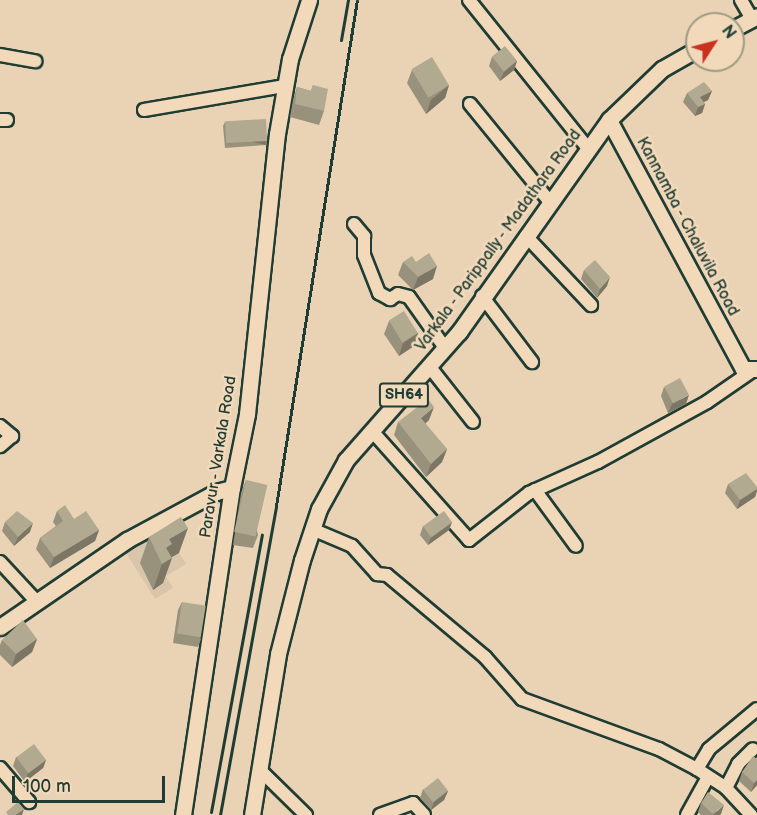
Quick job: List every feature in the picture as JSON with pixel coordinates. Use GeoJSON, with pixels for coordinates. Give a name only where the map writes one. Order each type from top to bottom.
{"type":"FeatureCollection","features":[{"type":"Feature","properties":{"kind":"main road","name":"Paravur - Varkala Road"},"geometry":{"type":"LineString","coordinates":[[183,815],[232,488],[247,414],[264,228],[285,86],[309,0]]}},
{"type":"Feature","properties":{"kind":"main road","name":"Varkala - Parippally - Madathara Road"},"geometry":{"type":"LineString","coordinates":[[252,815],[278,654],[319,508],[346,460],[445,348],[609,120],[662,69],[685,56]]}},
{"type":"Feature","properties":{"kind":"main road","name":"Kannamba - Chaluvila Road"},"geometry":{"type":"LineString","coordinates":[[609,120],[743,369],[755,370]]}},
{"type":"Feature","properties":{"kind":"main road"},"geometry":{"type":"LineString","coordinates":[[0,627],[127,540],[216,492],[232,488]]}},
{"type":"Feature","properties":{"kind":"street"},"geometry":{"type":"LineString","coordinates":[[469,0],[589,150]]}},
{"type":"Feature","properties":{"kind":"street"},"geometry":{"type":"LineString","coordinates":[[741,0],[755,17]]}},
{"type":"Feature","properties":{"kind":"street"},"geometry":{"type":"LineString","coordinates":[[0,55],[35,61]]}},
{"type":"Feature","properties":{"kind":"street"},"geometry":{"type":"LineString","coordinates":[[144,110],[285,86]]}},
{"type":"Feature","properties":{"kind":"street"},"geometry":{"type":"LineString","coordinates":[[470,104],[549,201]]}},
{"type":"Feature","properties":{"kind":"street"},"geometry":{"type":"LineString","coordinates":[[354,224],[364,236],[364,255],[379,293],[390,299],[398,294],[409,297],[445,348]]}},
{"type":"Feature","properties":{"kind":"street"},"geometry":{"type":"LineString","coordinates":[[526,236],[591,305]]}},
{"type":"Feature","properties":{"kind":"street"},"geometry":{"type":"LineString","coordinates":[[482,296],[532,362]]}},
{"type":"Feature","properties":{"kind":"street"},"geometry":{"type":"LineString","coordinates":[[429,366],[472,422]]}},
{"type":"Feature","properties":{"kind":"street"},"geometry":{"type":"LineString","coordinates":[[372,431],[469,540],[535,490],[598,462],[707,402],[755,370]]}},
{"type":"Feature","properties":{"kind":"street"},"geometry":{"type":"LineString","coordinates":[[0,426],[12,436],[0,446]]}},
{"type":"Feature","properties":{"kind":"street"},"geometry":{"type":"LineString","coordinates":[[535,490],[576,546]]}},
{"type":"Feature","properties":{"kind":"street"},"geometry":{"type":"LineString","coordinates":[[312,529],[352,546],[377,574],[387,575],[485,657],[522,699],[659,749],[697,769],[726,788],[751,815]]}},
{"type":"Feature","properties":{"kind":"street"},"geometry":{"type":"LineString","coordinates":[[0,562],[37,602]]}},
{"type":"Feature","properties":{"kind":"street"},"geometry":{"type":"LineString","coordinates":[[697,769],[709,749],[757,709]]}},
{"type":"Feature","properties":{"kind":"street"},"geometry":{"type":"LineString","coordinates":[[726,788],[738,764],[753,749]]}},
{"type":"Feature","properties":{"kind":"street"},"geometry":{"type":"LineString","coordinates":[[0,768],[29,802]]}},
{"type":"Feature","properties":{"kind":"street"},"geometry":{"type":"LineString","coordinates":[[259,769],[306,815]]}},
{"type":"Feature","properties":{"kind":"street"},"geometry":{"type":"LineString","coordinates":[[687,815],[708,777]]}},
{"type":"Feature","properties":{"kind":"street"},"geometry":{"type":"LineString","coordinates":[[380,815],[413,803],[424,815]]}},
{"type":"Feature","properties":{"kind":"shaded area"},"geometry":{"type":"Polygon","coordinates":[[[164,529],[186,564],[166,576],[173,588],[155,599],[126,553],[164,529]]]}},
{"type":"Feature","properties":{"kind":"building"},"geometry":{"type":"Polygon","coordinates":[[[505,46],[517,61],[504,71],[492,57],[505,46]]]}},
{"type":"Feature","properties":{"kind":"building"},"geometry":{"type":"Polygon","coordinates":[[[432,57],[449,85],[428,98],[411,69],[432,57]]]}},
{"type":"Feature","properties":{"kind":"building"},"geometry":{"type":"Polygon","coordinates":[[[704,82],[712,91],[700,97],[705,104],[698,107],[687,93],[704,82]]]}},
{"type":"Feature","properties":{"kind":"building"},"geometry":{"type":"Polygon","coordinates":[[[313,85],[328,89],[324,111],[295,104],[297,87],[311,91],[313,85]]]}},
{"type":"Feature","properties":{"kind":"building"},"geometry":{"type":"Polygon","coordinates":[[[266,119],[267,141],[226,143],[225,121],[266,119]]]}},
{"type":"Feature","properties":{"kind":"building"},"geometry":{"type":"Polygon","coordinates":[[[429,253],[437,266],[418,277],[403,262],[412,256],[416,262],[429,253]]]}},
{"type":"Feature","properties":{"kind":"building"},"geometry":{"type":"Polygon","coordinates":[[[595,260],[610,277],[600,289],[584,270],[595,260]]]}},
{"type":"Feature","properties":{"kind":"building"},"geometry":{"type":"Polygon","coordinates":[[[404,311],[418,333],[403,343],[389,321],[404,311]]]}},
{"type":"Feature","properties":{"kind":"building"},"geometry":{"type":"Polygon","coordinates":[[[680,378],[689,395],[673,403],[664,386],[680,378]]]}},
{"type":"Feature","properties":{"kind":"building"},"geometry":{"type":"Polygon","coordinates":[[[428,399],[434,407],[421,418],[447,449],[431,464],[398,422],[428,399]]]}},
{"type":"Feature","properties":{"kind":"building"},"geometry":{"type":"Polygon","coordinates":[[[746,473],[757,489],[740,500],[728,484],[746,473]]]}},
{"type":"Feature","properties":{"kind":"building"},"geometry":{"type":"Polygon","coordinates":[[[246,480],[267,485],[256,537],[234,532],[246,480]]]}},
{"type":"Feature","properties":{"kind":"building"},"geometry":{"type":"Polygon","coordinates":[[[65,505],[74,519],[86,511],[99,530],[54,557],[40,538],[63,521],[57,511],[65,505]]]}},
{"type":"Feature","properties":{"kind":"building"},"geometry":{"type":"Polygon","coordinates":[[[17,511],[33,523],[18,537],[5,522],[17,511]]]}},
{"type":"Feature","properties":{"kind":"building"},"geometry":{"type":"Polygon","coordinates":[[[444,511],[452,522],[431,538],[423,526],[444,511]]]}},
{"type":"Feature","properties":{"kind":"building"},"geometry":{"type":"Polygon","coordinates":[[[181,517],[188,528],[169,539],[172,544],[166,548],[172,558],[162,564],[149,537],[181,517]]]}},
{"type":"Feature","properties":{"kind":"building"},"geometry":{"type":"Polygon","coordinates":[[[182,602],[206,606],[201,637],[177,634],[182,602]]]}},
{"type":"Feature","properties":{"kind":"building"},"geometry":{"type":"Polygon","coordinates":[[[23,620],[37,639],[16,654],[2,640],[23,620]]]}},
{"type":"Feature","properties":{"kind":"building"},"geometry":{"type":"Polygon","coordinates":[[[34,744],[46,760],[28,773],[16,757],[34,744]]]}},
{"type":"Feature","properties":{"kind":"building"},"geometry":{"type":"Polygon","coordinates":[[[753,756],[757,759],[757,780],[754,783],[742,772],[753,756]]]}},
{"type":"Feature","properties":{"kind":"building"},"geometry":{"type":"Polygon","coordinates":[[[438,778],[448,791],[433,802],[423,790],[438,778]]]}},
{"type":"Feature","properties":{"kind":"building"},"geometry":{"type":"Polygon","coordinates":[[[708,792],[724,805],[713,814],[701,803],[708,792]]]}},
{"type":"Feature","properties":{"kind":"building"},"geometry":{"type":"Polygon","coordinates":[[[18,802],[24,809],[15,815],[8,815],[6,812],[18,802]]]}},
{"type":"Feature","properties":{"kind":"railway"},"geometry":{"type":"LineString","coordinates":[[341,40],[348,0]]}},
{"type":"Feature","properties":{"kind":"railway"},"geometry":{"type":"LineString","coordinates":[[220,815],[276,506],[357,0]]}},
{"type":"Feature","properties":{"kind":"railway"},"geometry":{"type":"LineString","coordinates":[[211,812],[262,535]]}}]}
